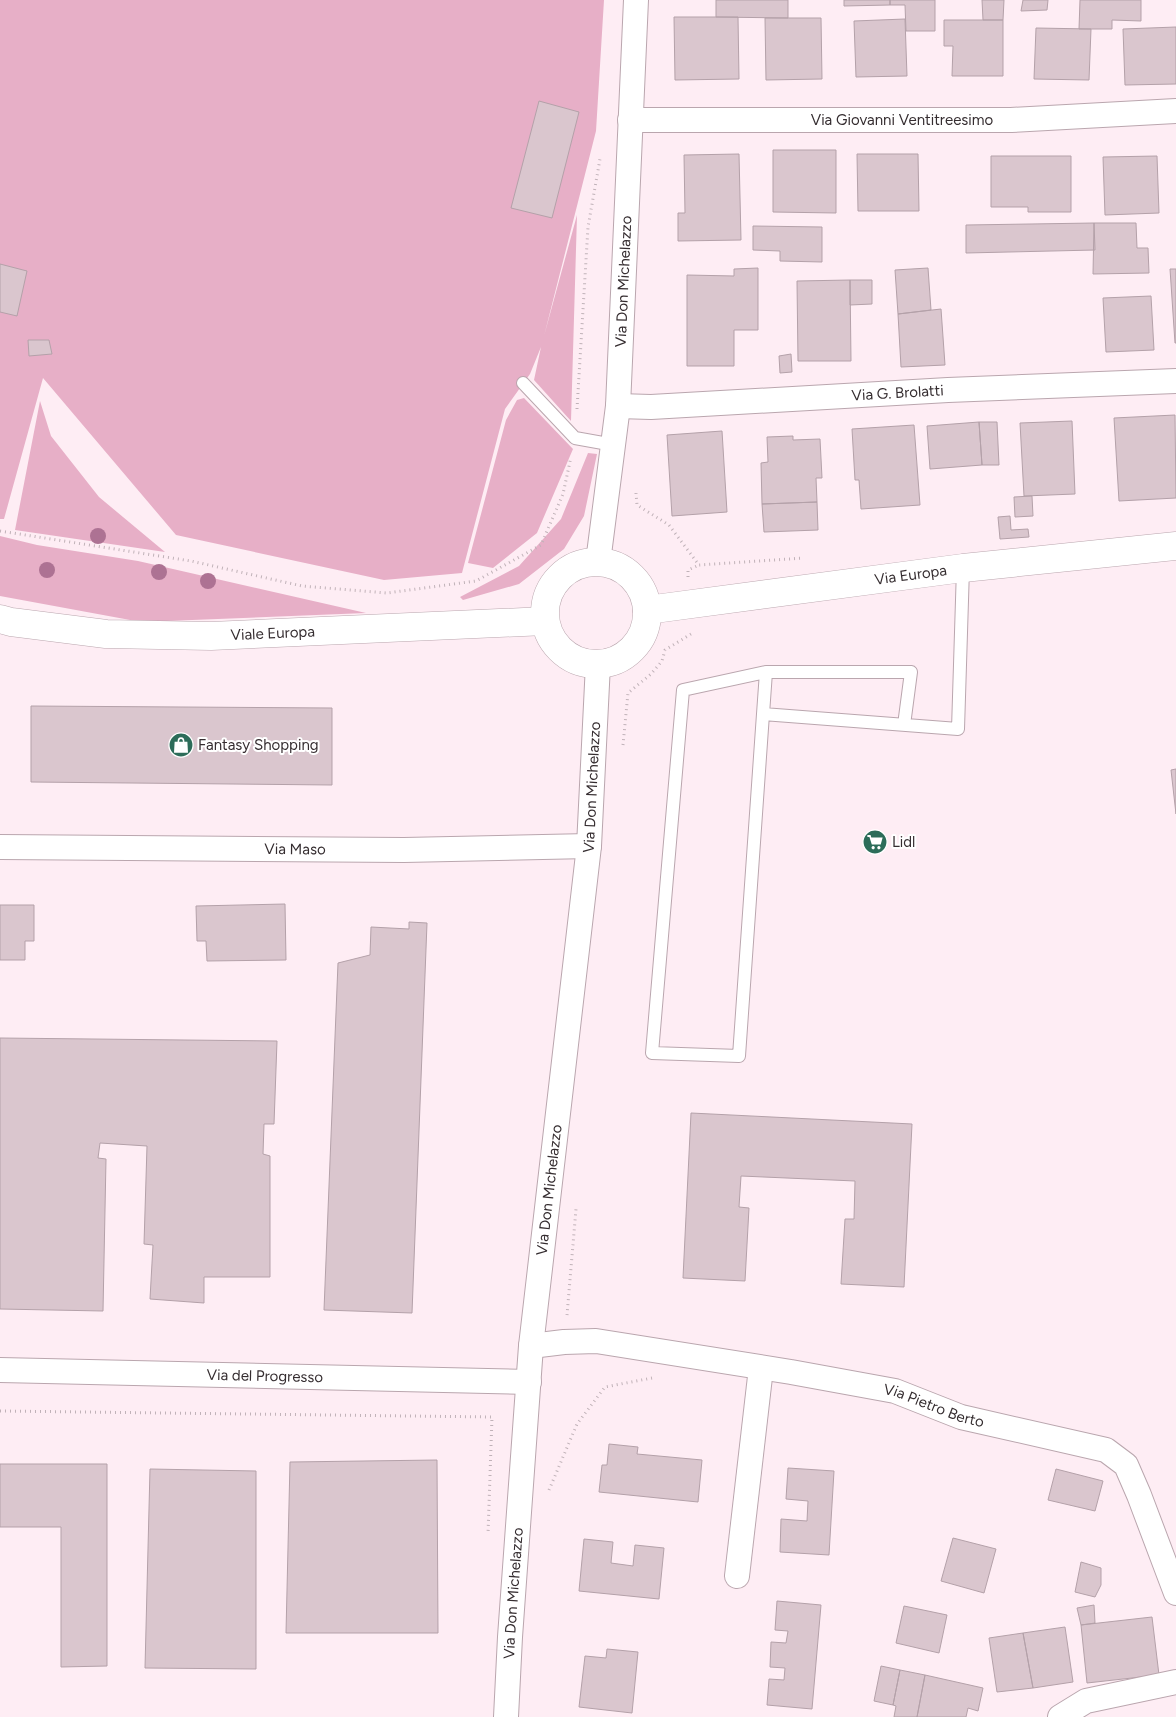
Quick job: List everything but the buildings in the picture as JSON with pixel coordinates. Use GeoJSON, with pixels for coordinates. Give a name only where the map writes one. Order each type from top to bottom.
{"type":"FeatureCollection","features":[{"type":"Feature","properties":{"kind":"main road","name":"Via Europa"},"geometry":{"type":"LineString","coordinates":[[647,610],[962,568],[1176,546]]}},
{"type":"Feature","properties":{"kind":"main road"},"geometry":{"type":"LineString","coordinates":[[598,562],[613,565],[626,572],[637,582],[644,595],[647,610],[646,626],[639,640],[628,653],[614,661],[598,664],[583,662],[570,656],[558,647],[550,635],[546,621],[545,606],[550,591],[558,579],[570,569],[583,563],[598,562]]}},
{"type":"Feature","properties":{"kind":"main road","name":"Viale Europa"},"geometry":{"type":"LineString","coordinates":[[0,619],[106,634],[211,636],[546,621]]}},
{"type":"Feature","properties":{"kind":"street","name":"Via Don Michelazzo"},"geometry":{"type":"LineString","coordinates":[[598,562],[618,406],[636,0]]}},
{"type":"Feature","properties":{"kind":"street","name":"Via Giovanni Ventitreesimo"},"geometry":{"type":"LineString","coordinates":[[630,120],[1011,120],[1176,111]]}},
{"type":"Feature","properties":{"kind":"street","name":"Via G. Brolatti"},"geometry":{"type":"LineString","coordinates":[[618,406],[651,407],[948,390],[1176,381]]}},
{"type":"Feature","properties":{"kind":"street","name":"Via Don Michelazzo"},"geometry":{"type":"LineString","coordinates":[[506,1717],[531,1346],[589,846],[598,664]]}},
{"type":"Feature","properties":{"kind":"street","name":"Via Maso"},"geometry":{"type":"LineString","coordinates":[[0,847],[404,850],[589,846]]}},
{"type":"Feature","properties":{"kind":"street","name":"Via Pietro Berto"},"geometry":{"type":"LineString","coordinates":[[531,1346],[596,1341],[895,1392],[961,1417],[1106,1450],[1126,1465],[1140,1496],[1176,1593]]}},
{"type":"Feature","properties":{"kind":"street"},"geometry":{"type":"LineString","coordinates":[[737,1576],[761,1368]]}},
{"type":"Feature","properties":{"kind":"street","name":"Via del Progresso"},"geometry":{"type":"LineString","coordinates":[[0,1370],[529,1382]]}},
{"type":"Feature","properties":{"kind":"street"},"geometry":{"type":"LineString","coordinates":[[1060,1717],[1086,1701],[1176,1682]]}},
{"type":"Feature","properties":{"kind":"lane"},"geometry":{"type":"LineString","coordinates":[[523,384],[575,438],[614,445]]}},
{"type":"Feature","properties":{"kind":"lane"},"geometry":{"type":"LineString","coordinates":[[763,714],[958,729],[962,568]]}},
{"type":"Feature","properties":{"kind":"lane"},"geometry":{"type":"LineString","coordinates":[[766,672],[739,1056],[652,1053],[683,690],[766,672],[911,672],[904,725]]}},
{"type":"Feature","properties":{"kind":"path"},"geometry":{"type":"LineString","coordinates":[[0,531],[190,561],[302,586],[388,593],[476,581],[540,545],[563,494],[575,438],[588,227],[601,155]]}},
{"type":"Feature","properties":{"kind":"path"},"geometry":{"type":"LineString","coordinates":[[636,486],[636,505],[669,525],[699,565]]}},
{"type":"Feature","properties":{"kind":"path"},"geometry":{"type":"LineString","coordinates":[[622,753],[628,693],[651,674],[662,661],[666,650],[691,635],[688,570],[699,565],[806,558]]}},
{"type":"Feature","properties":{"kind":"path"},"geometry":{"type":"LineString","coordinates":[[564,1342],[577,1204]]}},
{"type":"Feature","properties":{"kind":"path"},"geometry":{"type":"LineString","coordinates":[[548,1492],[577,1424],[605,1387],[653,1378]]}},
{"type":"Feature","properties":{"kind":"path"},"geometry":{"type":"LineString","coordinates":[[0,1411],[492,1417],[488,1543]]}},
{"type":"Feature","properties":{"kind":"shaded area"},"geometry":{"type":"Polygon","coordinates":[[[0,0],[604,0],[596,131],[544,336],[577,215],[571,421],[534,380],[541,347],[530,374],[505,409],[462,573],[384,580],[176,535],[43,378],[4,519],[0,519],[0,0]]]}},
{"type":"Feature","properties":{"kind":"shaded area"},"geometry":{"type":"Polygon","coordinates":[[[524,398],[573,449],[537,533],[493,568],[468,563],[506,420],[517,400],[524,398]]]}},
{"type":"Feature","properties":{"kind":"shaded area"},"geometry":{"type":"Polygon","coordinates":[[[40,401],[51,436],[99,497],[165,552],[15,530],[40,401]]]}},
{"type":"Feature","properties":{"kind":"shaded area"},"geometry":{"type":"Polygon","coordinates":[[[588,453],[597,454],[584,516],[564,549],[519,584],[463,600],[460,597],[519,566],[561,519],[588,453]]]}},
{"type":"Feature","properties":{"kind":"shaded area"},"geometry":{"type":"Polygon","coordinates":[[[0,536],[37,545],[138,561],[366,613],[141,622],[0,596],[0,536]]]}},
{"type":"Feature","properties":{"kind":"place","name":"Fantasy Shopping"},"geometry":{"type":"Point","coordinates":[181,745]}},
{"type":"Feature","properties":{"kind":"place","name":"Lidl"},"geometry":{"type":"Point","coordinates":[875,842]}}]}
